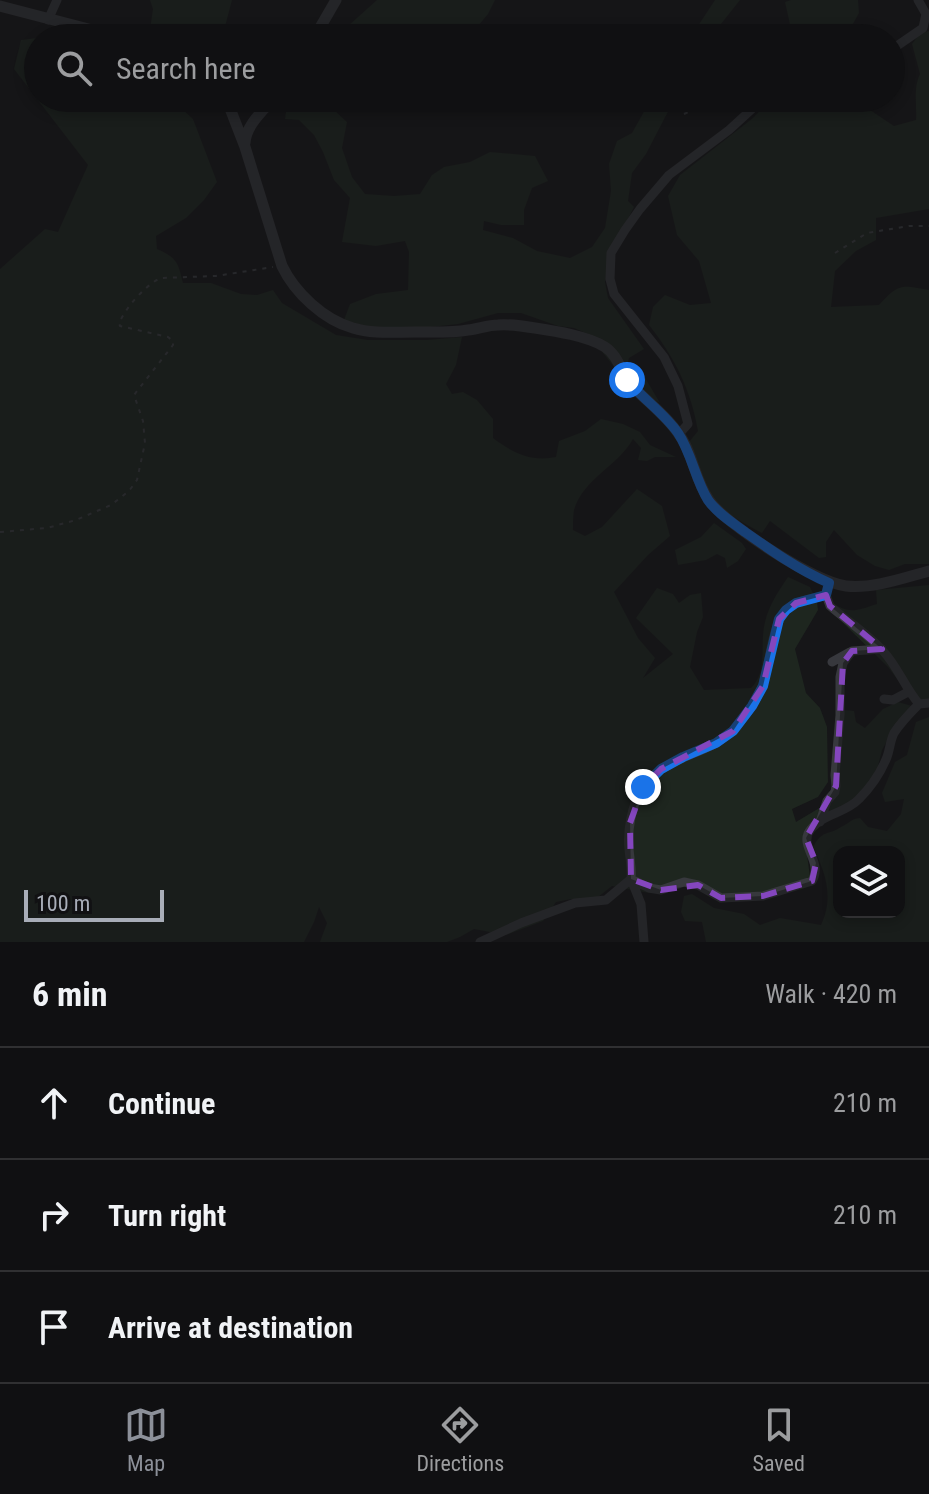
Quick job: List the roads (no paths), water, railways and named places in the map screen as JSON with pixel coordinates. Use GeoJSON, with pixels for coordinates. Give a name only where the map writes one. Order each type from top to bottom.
{"type":"FeatureCollection","features":[{"type":"Feature","properties":{"kind":"street"},"geometry":{"type":"LineString","coordinates":[[48,20],[57,0]]}},
{"type":"Feature","properties":{"kind":"street"},"geometry":{"type":"LineString","coordinates":[[322,24],[336,0]]}},
{"type":"Feature","properties":{"kind":"street"},"geometry":{"type":"LineString","coordinates":[[905,40],[923,28],[926,14],[918,0]]}},
{"type":"Feature","properties":{"kind":"street"},"geometry":{"type":"LineString","coordinates":[[0,6],[65,24]]}},
{"type":"Feature","properties":{"kind":"street"},"geometry":{"type":"LineString","coordinates":[[232,112],[282,266],[301,294],[334,319],[354,329],[374,331],[452,331],[500,325],[543,329],[595,342],[611,352],[631,385],[679,434],[702,488],[715,508],[733,523],[802,570],[829,583],[863,586],[929,571]]}},
{"type":"Feature","properties":{"kind":"street"},"geometry":{"type":"LineString","coordinates":[[245,147],[245,134],[262,112]]}},
{"type":"Feature","properties":{"kind":"street"},"geometry":{"type":"LineString","coordinates":[[679,434],[688,424],[678,386],[664,357],[614,294],[610,279],[611,253],[640,209],[669,175],[749,112]]}},
{"type":"Feature","properties":{"kind":"street"},"geometry":{"type":"LineString","coordinates":[[631,879],[661,890],[684,882],[698,885],[721,898],[763,896],[812,881],[816,863],[806,838],[810,829],[858,801],[877,776],[894,735],[924,703],[908,692],[882,649],[830,606],[826,595],[829,583]]}},
{"type":"Feature","properties":{"kind":"street"},"geometry":{"type":"LineString","coordinates":[[644,942],[641,904],[631,879],[628,848],[630,823],[637,798],[661,769],[716,743],[733,731],[763,686],[779,619],[796,603],[826,595]]}},
{"type":"Feature","properties":{"kind":"street"},"geometry":{"type":"LineString","coordinates":[[832,662],[852,651],[882,649]]}},
{"type":"Feature","properties":{"kind":"street"},"geometry":{"type":"LineString","coordinates":[[820,822],[827,801],[835,792],[840,677],[843,663],[852,651]]}},
{"type":"Feature","properties":{"kind":"street"},"geometry":{"type":"LineString","coordinates":[[884,699],[893,700],[908,692]]}},
{"type":"Feature","properties":{"kind":"street"},"geometry":{"type":"LineString","coordinates":[[480,942],[575,903],[606,900],[631,879]]}}]}
